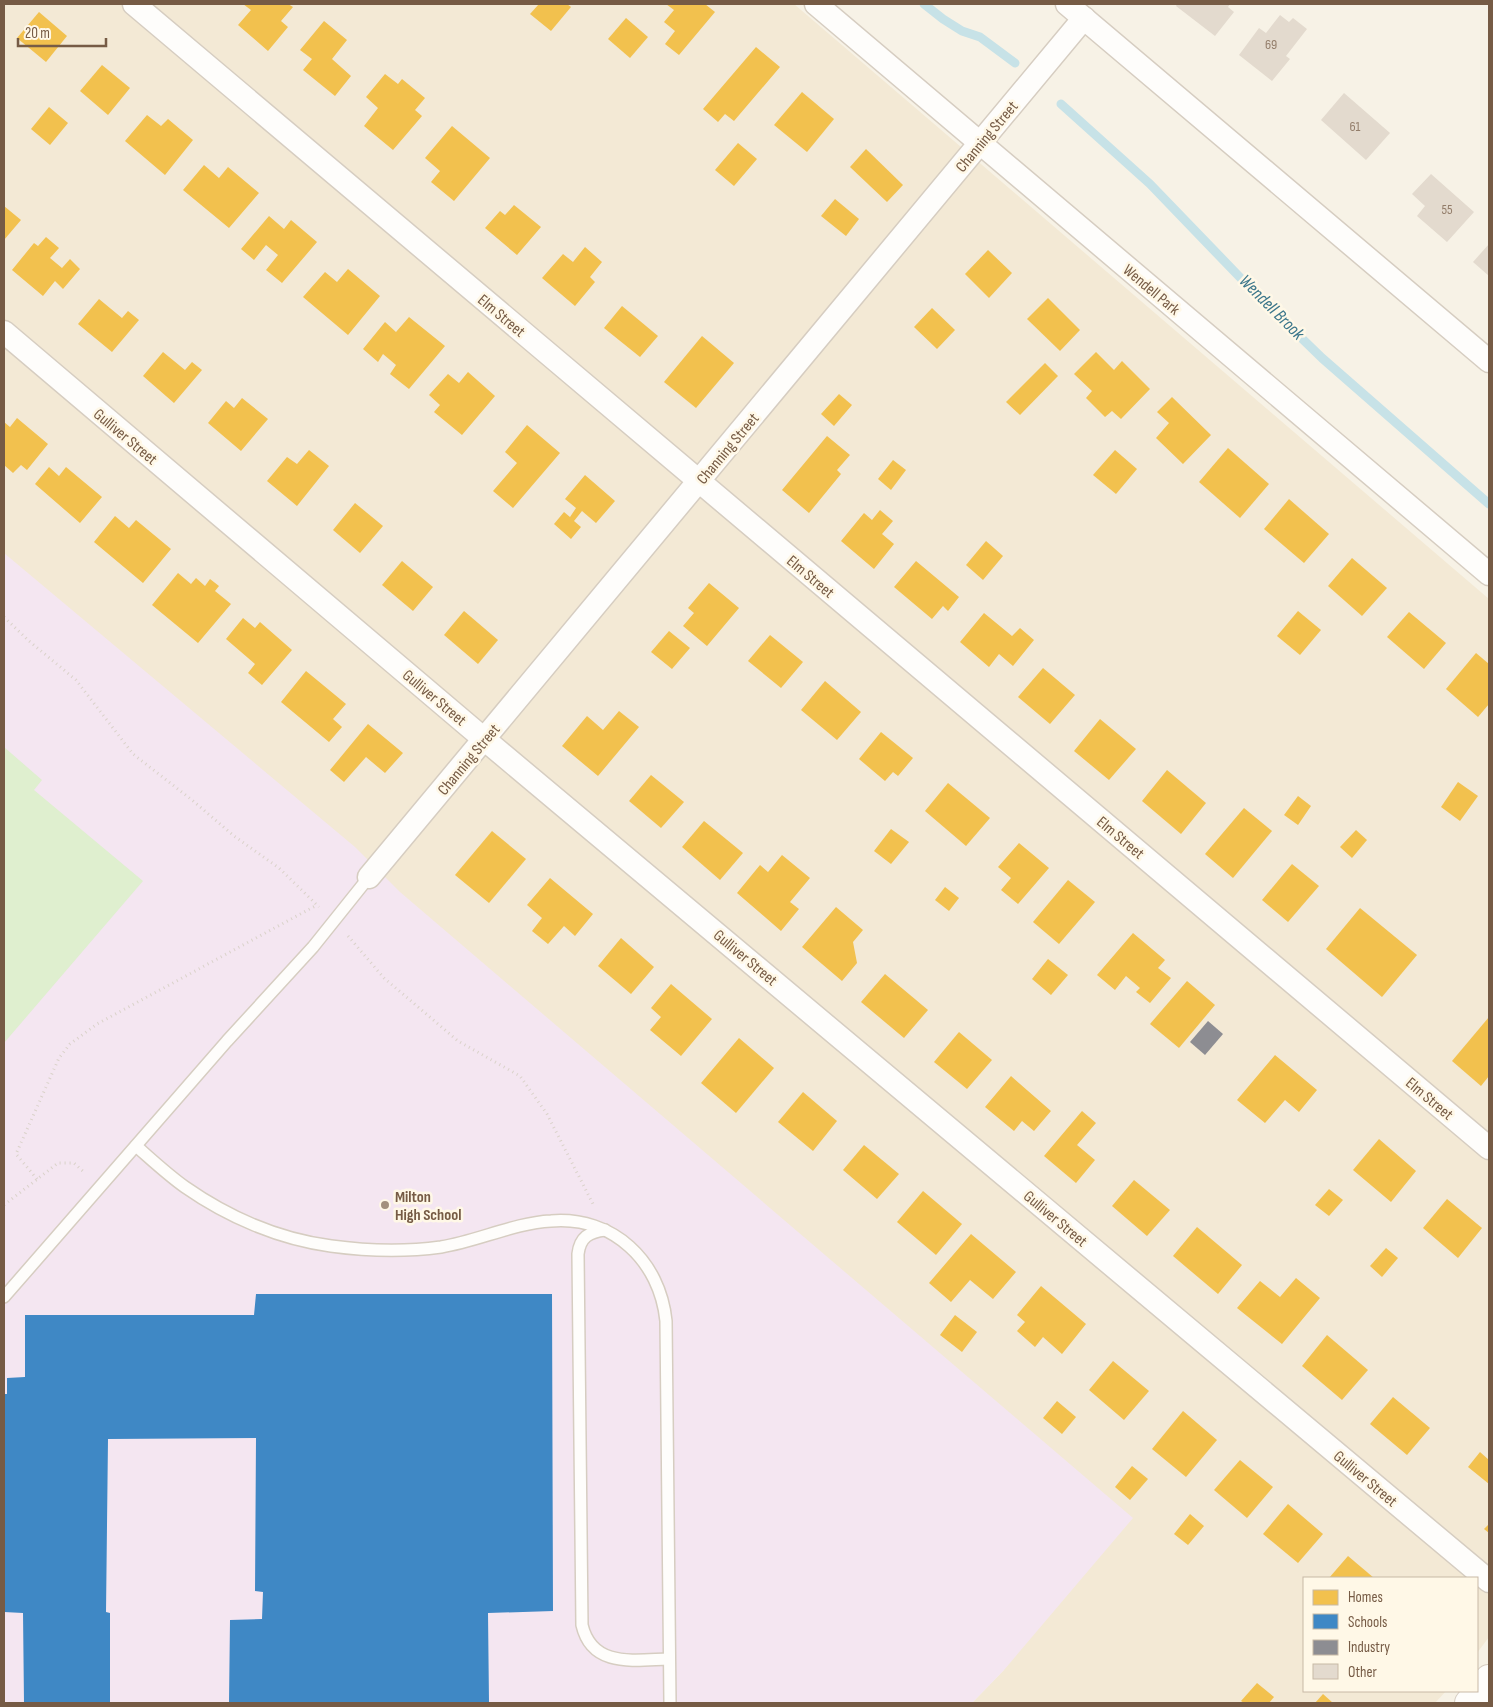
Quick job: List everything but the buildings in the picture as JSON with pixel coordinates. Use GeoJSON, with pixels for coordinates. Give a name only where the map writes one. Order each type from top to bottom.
{"type":"FeatureCollection","features":[{"type":"Feature","properties":{"kind":"street","name":"Elm Street"},"geometry":{"type":"LineString","coordinates":[[134,4],[1489,1148]]}},
{"type":"Feature","properties":{"kind":"street","name":"Wendell Park"},"geometry":{"type":"LineString","coordinates":[[816,4],[1489,574]]}},
{"type":"Feature","properties":{"kind":"street","name":"Channing Street"},"geometry":{"type":"LineString","coordinates":[[369,877],[980,143],[1076,11]]}},
{"type":"Feature","properties":{"kind":"street"},"geometry":{"type":"LineString","coordinates":[[1076,11],[1489,361]]}},
{"type":"Feature","properties":{"kind":"street","name":"Gulliver Street"},"geometry":{"type":"LineString","coordinates":[[4,332],[484,738],[1489,1581]]}},
{"type":"Feature","properties":{"kind":"lane"},"geometry":{"type":"LineString","coordinates":[[4,1297],[335,920],[369,877]]}},
{"type":"Feature","properties":{"kind":"lane"},"geometry":{"type":"LineString","coordinates":[[136,1146],[184,1186],[229,1214],[265,1229],[308,1242],[373,1250],[418,1250],[465,1242],[521,1226],[551,1220],[580,1222],[606,1230],[629,1246],[648,1265],[658,1287],[665,1310],[670,1703]]}},
{"type":"Feature","properties":{"kind":"lane"},"geometry":{"type":"LineString","coordinates":[[606,1230],[589,1234],[579,1245],[578,1254],[582,1625],[584,1634],[594,1649],[610,1658],[630,1660],[668,1659]]}},
{"type":"Feature","properties":{"kind":"path"},"geometry":{"type":"LineString","coordinates":[[4,616],[29,641],[76,680],[133,754],[234,836],[279,868],[335,920],[384,978],[458,1041],[520,1076],[547,1114],[597,1211]]}},
{"type":"Feature","properties":{"kind":"path"},"geometry":{"type":"LineString","coordinates":[[37,1179],[16,1154],[59,1058],[70,1044],[97,1024],[318,905]]}},
{"type":"Feature","properties":{"kind":"path"},"geometry":{"type":"LineString","coordinates":[[4,1205],[58,1163],[74,1163],[100,1187]]}},
{"type":"Feature","properties":{"kind":"shaded area"},"geometry":{"type":"Polygon","coordinates":[[[4,4],[794,4],[1489,599],[1489,1637],[1478,1652],[1478,1577],[1303,1577],[1303,1692],[1445,1692],[1435,1703],[972,1703],[1004,1670],[4,559],[4,4]]]}},
{"type":"Feature","properties":{"kind":"shaded area","name":"Milton High School"},"geometry":{"type":"Polygon","coordinates":[[[4,553],[355,847],[400,892],[1133,1518],[1004,1670],[972,1703],[4,1703],[4,553]]]}},
{"type":"Feature","properties":{"kind":"green space"},"geometry":{"type":"Polygon","coordinates":[[[4,747],[42,780],[34,790],[143,881],[4,1043],[4,747]]]}},
{"type":"Feature","properties":{"kind":"waterway","name":"Wendell Brook"},"geometry":{"type":"LineString","coordinates":[[924,4],[962,31],[980,37],[1015,63]]}},
{"type":"Feature","properties":{"kind":"waterway","name":"Wendell Brook"},"geometry":{"type":"LineString","coordinates":[[1061,104],[1150,184],[1256,294],[1322,358],[1489,504]]}},
{"type":"Feature","properties":{"kind":"place","name":"Milton High School"},"geometry":{"type":"Point","coordinates":[385,1205]}}]}
